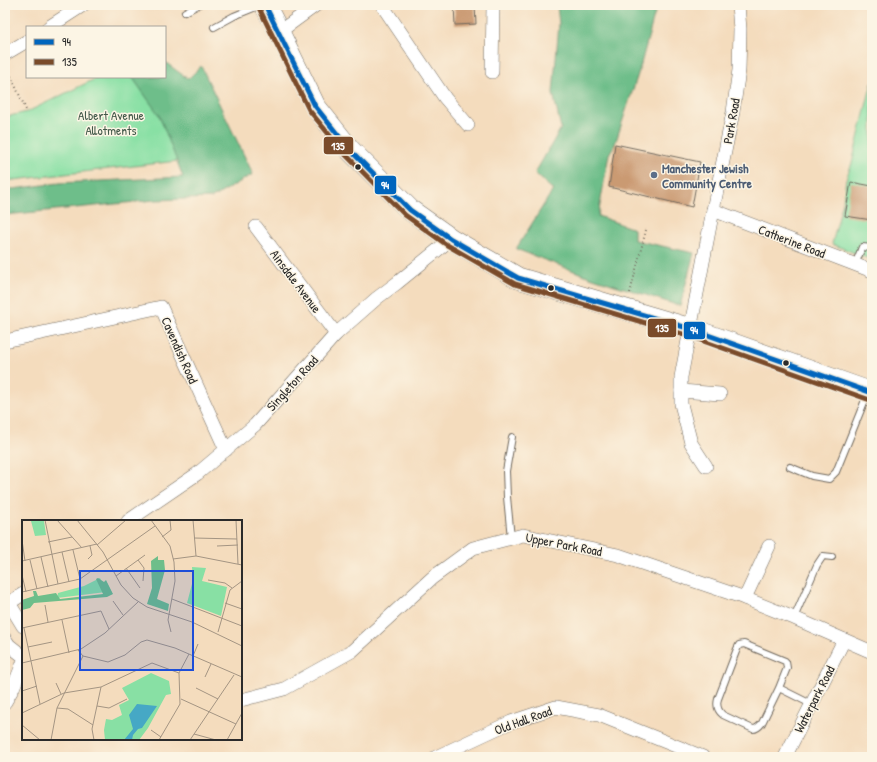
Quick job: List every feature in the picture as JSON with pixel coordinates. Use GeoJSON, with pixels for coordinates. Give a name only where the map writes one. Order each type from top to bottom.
{"type":"FeatureCollection","features":[{"type":"Feature","properties":{"kind":"main road"},"geometry":{"type":"LineString","coordinates":[[265,5],[315,106],[350,150],[410,210],[451,239],[518,278],[691,329],[870,392]]}},
{"type":"Feature","properties":{"kind":"street"},"geometry":{"type":"LineString","coordinates":[[51,26],[83,5]]}},
{"type":"Feature","properties":{"kind":"street"},"geometry":{"type":"LineString","coordinates":[[279,32],[316,5]]}},
{"type":"Feature","properties":{"kind":"street"},"geometry":{"type":"LineString","coordinates":[[382,5],[445,98],[468,125]]}},
{"type":"Feature","properties":{"kind":"street"},"geometry":{"type":"LineString","coordinates":[[492,72],[493,5]]}},
{"type":"Feature","properties":{"kind":"street","name":"Park Road"},"geometry":{"type":"LineString","coordinates":[[706,466],[691,443],[681,404],[681,377],[733,112],[738,77],[740,29],[738,5]]}},
{"type":"Feature","properties":{"kind":"street"},"geometry":{"type":"LineString","coordinates":[[5,54],[26,42]]}},
{"type":"Feature","properties":{"kind":"street","name":"Catherine Road"},"geometry":{"type":"LineString","coordinates":[[713,210],[872,271]]}},
{"type":"Feature","properties":{"kind":"street","name":"Ainsdale Avenue"},"geometry":{"type":"LineString","coordinates":[[256,227],[336,334]]}},
{"type":"Feature","properties":{"kind":"street","name":"Singleton Road"},"geometry":{"type":"LineString","coordinates":[[129,520],[197,474],[255,425],[336,334],[377,298],[451,239]]}},
{"type":"Feature","properties":{"kind":"street","name":"Cavendish Road"},"geometry":{"type":"LineString","coordinates":[[5,341],[161,308],[226,450]]}},
{"type":"Feature","properties":{"kind":"street"},"geometry":{"type":"LineString","coordinates":[[681,391],[720,394]]}},
{"type":"Feature","properties":{"kind":"street","name":"Upper Park Road"},"geometry":{"type":"LineString","coordinates":[[242,700],[284,689],[352,652],[432,578],[474,548],[523,535],[618,555],[745,598],[872,652]]}},
{"type":"Feature","properties":{"kind":"street"},"geometry":{"type":"LineString","coordinates":[[745,598],[769,546]]}},
{"type":"Feature","properties":{"kind":"street"},"geometry":{"type":"LineString","coordinates":[[22,595],[7,604],[22,625]]}},
{"type":"Feature","properties":{"kind":"street"},"geometry":{"type":"LineString","coordinates":[[5,639],[9,645],[22,655]]}},
{"type":"Feature","properties":{"kind":"street","name":"Waterpark Road"},"geometry":{"type":"LineString","coordinates":[[785,757],[844,640]]}},
{"type":"Feature","properties":{"kind":"street"},"geometry":{"type":"LineString","coordinates":[[5,702],[13,688],[22,666]]}},
{"type":"Feature","properties":{"kind":"street","name":"Old Hall Road"},"geometry":{"type":"LineString","coordinates":[[436,757],[511,722],[556,707],[599,715],[703,757]]}},
{"type":"Feature","properties":{"kind":"lane"},"geometry":{"type":"LineString","coordinates":[[185,12],[198,5]]}},
{"type":"Feature","properties":{"kind":"lane"},"geometry":{"type":"LineString","coordinates":[[214,27],[234,16],[261,5]]}},
{"type":"Feature","properties":{"kind":"lane"},"geometry":{"type":"LineString","coordinates":[[855,265],[862,247],[872,248]]}},
{"type":"Feature","properties":{"kind":"lane"},"geometry":{"type":"LineString","coordinates":[[790,467],[812,476],[829,480],[836,472],[870,392]]}},
{"type":"Feature","properties":{"kind":"lane"},"geometry":{"type":"LineString","coordinates":[[511,538],[506,471],[512,437]]}},
{"type":"Feature","properties":{"kind":"lane"},"geometry":{"type":"LineString","coordinates":[[794,618],[817,565],[824,556],[832,557]]}},
{"type":"Feature","properties":{"kind":"lane"},"geometry":{"type":"LineString","coordinates":[[741,644],[748,644],[786,662],[788,668],[779,688],[762,723],[755,729],[723,715],[717,708],[718,699],[737,649],[741,644]]}},
{"type":"Feature","properties":{"kind":"lane"},"geometry":{"type":"LineString","coordinates":[[779,688],[811,704]]}},
{"type":"Feature","properties":{"kind":"path"},"geometry":{"type":"LineString","coordinates":[[5,64],[27,112]]}},
{"type":"Feature","properties":{"kind":"path"},"geometry":{"type":"LineString","coordinates":[[630,293],[646,230]]}},
{"type":"Feature","properties":{"kind":"green space"},"geometry":{"type":"Polygon","coordinates":[[[557,5],[657,5],[639,71],[615,144],[609,154],[598,216],[634,229],[634,240],[694,253],[680,306],[590,277],[516,249],[553,190],[535,173],[561,128],[553,93],[559,24],[557,5]]]}},
{"type":"Feature","properties":{"kind":"green space"},"geometry":{"type":"Polygon","coordinates":[[[166,63],[188,79],[201,66],[253,174],[212,198],[155,200],[5,215],[5,190],[59,183],[183,177],[159,115],[133,78],[166,78],[166,63]]]}},
{"type":"Feature","properties":{"kind":"green space","name":"Albert Avenue Allotments"},"geometry":{"type":"Polygon","coordinates":[[[97,78],[165,78],[203,158],[5,181],[5,117],[27,112],[97,78]]]}},
{"type":"Feature","properties":{"kind":"green space"},"geometry":{"type":"Polygon","coordinates":[[[872,82],[872,260],[832,244],[843,202],[846,179],[852,163],[872,82]]]}},
{"type":"Feature","properties":{"kind":"building"},"geometry":{"type":"Polygon","coordinates":[[[454,5],[475,5],[476,24],[455,25],[454,5]]]}},
{"type":"Feature","properties":{"kind":"building","name":"Manchester Jewish Community Centre"},"geometry":{"type":"Polygon","coordinates":[[[615,144],[700,162],[692,207],[609,187],[615,144]]]}},
{"type":"Feature","properties":{"kind":"building"},"geometry":{"type":"Polygon","coordinates":[[[851,182],[872,186],[872,220],[845,216],[851,182]]]}},
{"type":"Feature","properties":{"kind":"transit line","name":"94"},"geometry":{"type":"LineString","coordinates":[[265,5],[315,106],[350,150],[410,210],[451,239],[518,278],[691,329],[872,393]]}},
{"type":"Feature","properties":{"kind":"transit line","name":"135"},"geometry":{"type":"LineString","coordinates":[[259,8],[309,110],[345,154],[405,215],[447,245],[515,284],[689,336],[870,400]]}},
{"type":"Feature","properties":{"kind":"place","name":"Manchester Jewish Community Centre"},"geometry":{"type":"Point","coordinates":[654,175]}}]}
